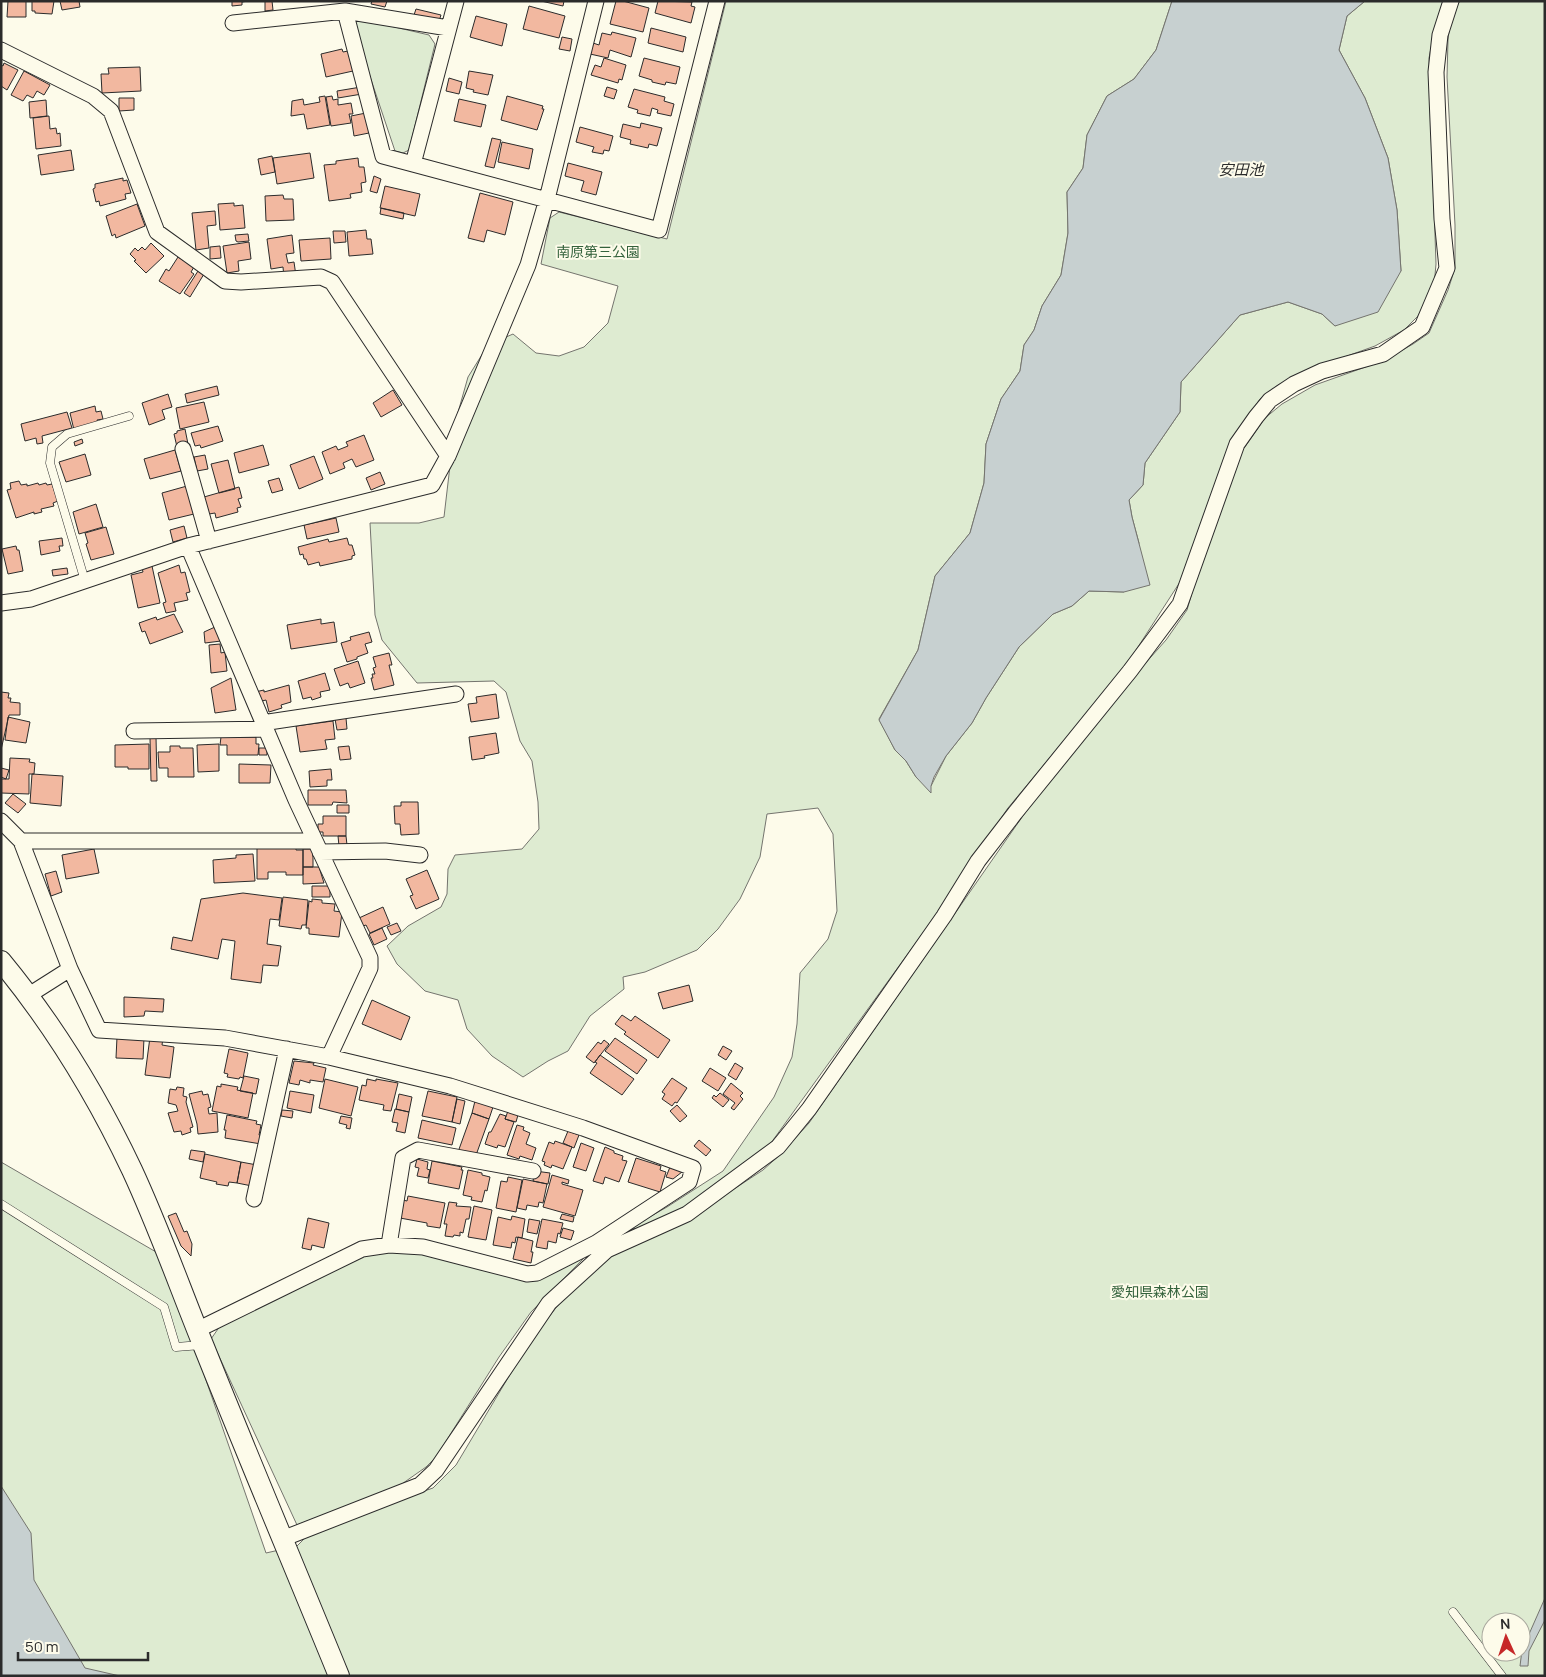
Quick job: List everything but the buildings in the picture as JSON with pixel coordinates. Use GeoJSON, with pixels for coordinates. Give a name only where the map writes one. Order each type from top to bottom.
{"type":"FeatureCollection","features":[{"type":"Feature","properties":{"kind":"street"},"geometry":{"type":"LineString","coordinates":[[413,164],[456,1]]}},
{"type":"Feature","properties":{"kind":"street"},"geometry":{"type":"LineString","coordinates":[[1,603],[31,599],[188,546],[432,486],[448,456],[528,265],[547,199],[596,1]]}},
{"type":"Feature","properties":{"kind":"street"},"geometry":{"type":"LineString","coordinates":[[345,11],[383,156],[659,230],[717,1]]}},
{"type":"Feature","properties":{"kind":"street"},"geometry":{"type":"LineString","coordinates":[[200,1338],[362,1249],[389,1245],[423,1246],[528,1274],[537,1273],[604,1245],[687,1214],[778,1147],[809,1109],[944,916],[978,861],[1180,604],[1237,444],[1270,400],[1294,384],[1322,372],[1383,354],[1422,327],[1447,268],[1442,219],[1436,72],[1440,35],[1451,1]]}},
{"type":"Feature","properties":{"kind":"street"},"geometry":{"type":"LineString","coordinates":[[233,22],[345,11],[448,28]]}},
{"type":"Feature","properties":{"kind":"street"},"geometry":{"type":"LineString","coordinates":[[1,50],[93,96],[111,111],[157,232],[225,281],[242,282],[321,277],[332,282],[448,456]]}},
{"type":"Feature","properties":{"kind":"street"},"geometry":{"type":"LineString","coordinates":[[183,449],[209,541]]}},
{"type":"Feature","properties":{"kind":"street"},"geometry":{"type":"LineString","coordinates":[[188,546],[317,846],[370,958],[370,968],[329,1057]]}},
{"type":"Feature","properties":{"kind":"street"},"geometry":{"type":"LineString","coordinates":[[134,730],[264,726],[456,694]]}},
{"type":"Feature","properties":{"kind":"street"},"geometry":{"type":"LineString","coordinates":[[1,822],[21,841],[70,969],[99,1030],[225,1038],[329,1057],[450,1086],[583,1128],[693,1168],[689,1182],[604,1245],[549,1303],[436,1470],[420,1484],[282,1539]]}},
{"type":"Feature","properties":{"kind":"street"},"geometry":{"type":"LineString","coordinates":[[21,841],[317,846],[420,855]]}},
{"type":"Feature","properties":{"kind":"street"},"geometry":{"type":"LineString","coordinates":[[1,960],[29,995],[84,1079],[132,1169],[339,1676]]}},
{"type":"Feature","properties":{"kind":"street"},"geometry":{"type":"LineString","coordinates":[[29,995],[70,969]]}},
{"type":"Feature","properties":{"kind":"street"},"geometry":{"type":"LineString","coordinates":[[254,1199],[287,1049]]}},
{"type":"Feature","properties":{"kind":"street"},"geometry":{"type":"LineString","coordinates":[[389,1245],[403,1158],[418,1150],[532,1172]]}},
{"type":"Feature","properties":{"kind":"lane"},"geometry":{"type":"LineString","coordinates":[[85,580],[50,463],[52,447],[67,434],[129,416]]}},
{"type":"Feature","properties":{"kind":"lane"},"geometry":{"type":"LineString","coordinates":[[1,1204],[164,1307],[176,1347],[200,1338]]}},
{"type":"Feature","properties":{"kind":"lane"},"geometry":{"type":"LineString","coordinates":[[1453,1612],[1502,1676]]}},
{"type":"Feature","properties":{"kind":"green space","name":"南原第三公園"},"geometry":{"type":"Polygon","coordinates":[[[726,1],[1172,1],[1156,50],[1134,79],[1107,96],[1087,135],[1083,168],[1067,192],[1068,233],[1061,275],[1042,306],[1034,330],[1024,345],[1020,371],[1001,399],[986,444],[984,483],[970,533],[935,576],[918,650],[879,719],[895,750],[906,761],[916,777],[931,786],[946,756],[972,723],[1019,647],[1053,614],[1072,606],[1089,591],[1124,592],[1139,543],[1129,500],[1143,485],[1145,463],[1180,412],[1181,382],[1240,315],[1288,302],[1322,314],[1335,326],[1401,271],[1397,210],[1388,158],[1365,98],[1339,50],[1347,16],[1365,1],[1443,1],[1429,58],[1436,264],[1434,286],[1418,316],[1404,330],[1375,346],[1314,368],[1278,385],[1260,399],[1231,442],[1180,582],[1125,667],[1008,808],[928,926],[768,1147],[695,1202],[641,1228],[628,1229],[667,1207],[723,1171],[774,1097],[792,1057],[797,1024],[800,973],[828,939],[837,911],[833,834],[818,808],[767,814],[760,857],[740,899],[718,929],[697,950],[645,972],[623,977],[624,989],[590,1016],[568,1051],[523,1077],[492,1056],[467,1029],[458,1000],[425,991],[397,964],[387,946],[408,926],[441,907],[447,894],[448,869],[455,855],[522,849],[539,829],[538,802],[532,761],[520,741],[506,692],[494,681],[417,683],[382,640],[375,615],[370,523],[419,523],[444,517],[455,423],[468,377],[488,345],[513,334],[536,353],[559,356],[584,347],[608,323],[618,286],[541,264],[550,218],[559,212],[667,239],[726,1]]]}},
{"type":"Feature","properties":{"kind":"green space","name":"愛知県森林公園"},"geometry":{"type":"Polygon","coordinates":[[[1460,1],[1545,1],[1545,1676],[1,1676],[1,1162],[163,1256],[266,1553],[297,1546],[308,1535],[346,1518],[433,1488],[456,1465],[530,1341],[559,1304],[611,1253],[632,1243],[663,1233],[685,1221],[763,1170],[782,1153],[809,1123],[1080,737],[1166,640],[1187,610],[1198,572],[1242,451],[1265,418],[1282,404],[1315,385],[1385,360],[1429,333],[1448,290],[1455,268],[1455,225],[1447,77],[1450,23],[1455,8],[1460,1]]]}},
{"type":"Feature","properties":{"kind":"green space"},"geometry":{"type":"Polygon","coordinates":[[[356,18],[429,35],[435,44],[409,150],[403,153],[395,151],[351,20],[356,18]]]}},
{"type":"Feature","properties":{"kind":"green space"},"geometry":{"type":"Polygon","coordinates":[[[399,1249],[530,1279],[583,1255],[583,1259],[531,1312],[499,1357],[436,1457],[426,1467],[399,1486],[297,1525],[211,1339],[220,1326],[343,1261],[378,1251],[399,1249]]]}},
{"type":"Feature","properties":{"kind":"water","name":"安田池"},"geometry":{"type":"Polygon","coordinates":[[[1172,1],[1365,1],[1347,16],[1339,50],[1365,98],[1388,158],[1397,210],[1401,271],[1378,312],[1335,326],[1322,314],[1288,302],[1240,315],[1181,382],[1180,412],[1145,463],[1143,485],[1129,500],[1150,585],[1124,592],[1089,591],[1072,606],[1053,614],[1019,647],[972,723],[946,756],[934,777],[931,793],[895,750],[879,720],[918,650],[935,576],[970,533],[984,483],[986,444],[1001,399],[1020,371],[1024,345],[1034,330],[1042,306],[1061,275],[1068,233],[1067,192],[1083,168],[1087,135],[1107,96],[1134,79],[1156,50],[1172,1]]]}},
{"type":"Feature","properties":{"kind":"water"},"geometry":{"type":"Polygon","coordinates":[[[1,1486],[31,1533],[34,1580],[85,1668],[120,1676],[1,1676],[1,1486]]]}},
{"type":"Feature","properties":{"kind":"water"},"geometry":{"type":"Polygon","coordinates":[[[1545,1598],[1545,1620],[1531,1647],[1531,1630],[1545,1598]]]}},
{"type":"Feature","properties":{"kind":"water"},"geometry":{"type":"Polygon","coordinates":[[[1520,1662],[1528,1662],[1528,1666],[1520,1666],[1520,1662]]]}}]}
